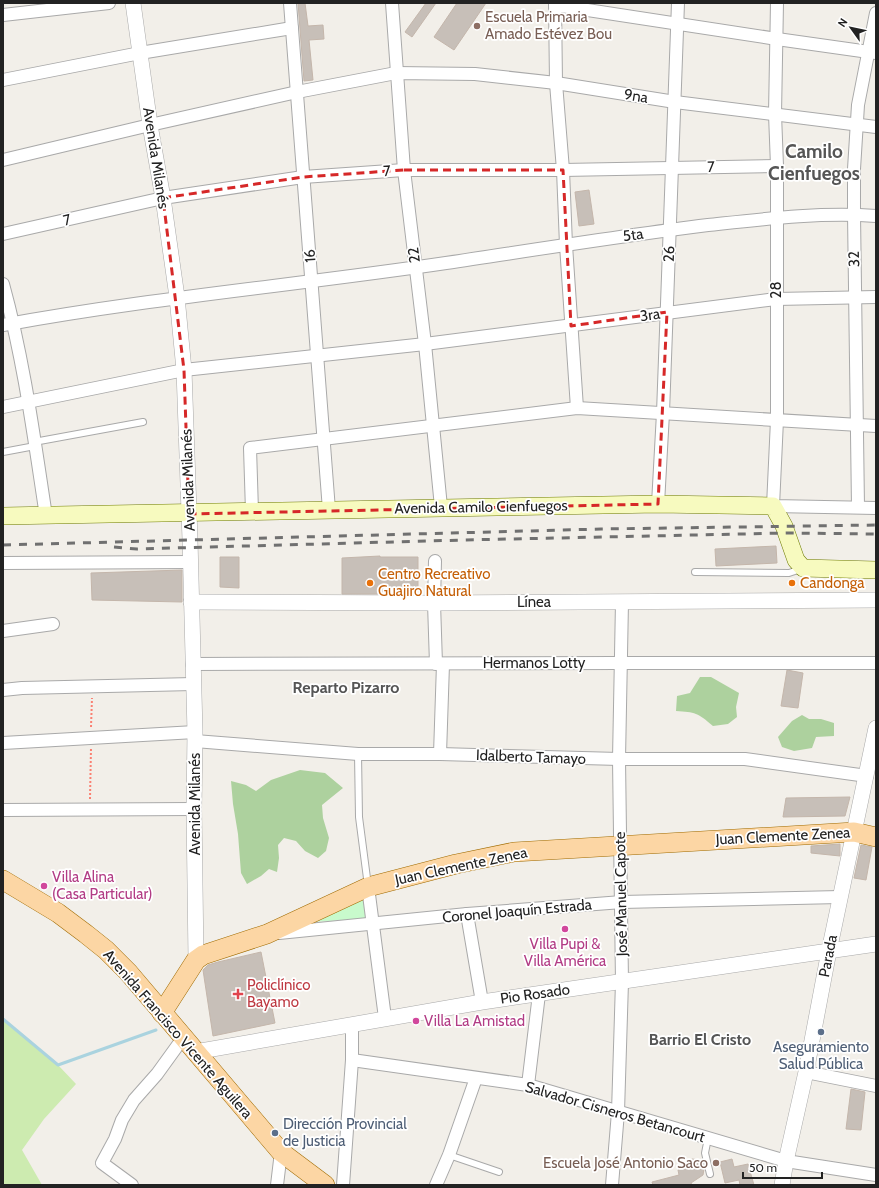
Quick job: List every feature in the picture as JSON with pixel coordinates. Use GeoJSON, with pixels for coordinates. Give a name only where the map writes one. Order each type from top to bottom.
{"type":"FeatureCollection","features":[{"type":"Feature","properties":{"kind":"main road","name":"Avenida Camilo Cienfuegos"},"geometry":{"type":"LineString","coordinates":[[3,516],[189,514],[252,511],[658,504],[773,506]]}},
{"type":"Feature","properties":{"kind":"main road"},"geometry":{"type":"LineString","coordinates":[[773,506],[784,526],[796,560],[803,568],[876,570]]}},
{"type":"Feature","properties":{"kind":"main road","name":"Juan Clemente Zenea"},"geometry":{"type":"LineString","coordinates":[[196,960],[203,955],[267,934],[368,887],[449,866],[514,852],[854,832],[876,837]]}},
{"type":"Feature","properties":{"kind":"main road","name":"Avenida Francisco Vicente Aguilera"},"geometry":{"type":"LineString","coordinates":[[3,880],[58,913],[106,950],[128,972],[281,1152],[326,1185]]}},
{"type":"Feature","properties":{"kind":"main road"},"geometry":{"type":"LineString","coordinates":[[162,1013],[196,960]]}},
{"type":"Feature","properties":{"kind":"street"},"geometry":{"type":"LineString","coordinates":[[3,15],[109,3]]}},
{"type":"Feature","properties":{"kind":"street","name":"Avenida Milanés"},"geometry":{"type":"LineString","coordinates":[[133,3],[150,125],[163,198],[177,297],[184,370],[191,562],[192,664],[195,737],[194,809],[196,960]]}},
{"type":"Feature","properties":{"kind":"street","name":"16"},"geometry":{"type":"LineString","coordinates":[[290,3],[329,510]]}},
{"type":"Feature","properties":{"kind":"street","name":"22"},"geometry":{"type":"LineString","coordinates":[[392,3],[404,170],[434,426],[441,508]]}},
{"type":"Feature","properties":{"kind":"street","name":"26"},"geometry":{"type":"LineString","coordinates":[[658,504],[673,167],[678,3]]}},
{"type":"Feature","properties":{"kind":"street","name":"28"},"geometry":{"type":"LineString","coordinates":[[773,506],[777,420],[777,218],[775,114],[777,3]]}},
{"type":"Feature","properties":{"kind":"street"},"geometry":{"type":"LineString","coordinates":[[577,408],[566,245],[563,170],[556,84],[555,4],[777,40],[872,53]]}},
{"type":"Feature","properties":{"kind":"street","name":"32"},"geometry":{"type":"LineString","coordinates":[[858,508],[854,214],[857,124],[858,105],[872,53],[876,13]]}},
{"type":"Feature","properties":{"kind":"street"},"geometry":{"type":"LineString","coordinates":[[3,80],[140,53],[292,28]]}},
{"type":"Feature","properties":{"kind":"street","name":"9na"},"geometry":{"type":"LineString","coordinates":[[3,160],[297,92],[396,73],[476,74],[556,84],[675,102],[876,127]]}},
{"type":"Feature","properties":{"kind":"street","name":"7"},"geometry":{"type":"LineString","coordinates":[[3,234],[163,198],[304,177],[404,170],[563,170],[776,166]]}},
{"type":"Feature","properties":{"kind":"street","name":"5ta"},"geometry":{"type":"LineString","coordinates":[[9,324],[177,297],[312,282],[670,230],[777,218],[854,214],[876,216]]}},
{"type":"Feature","properties":{"kind":"street"},"geometry":{"type":"LineString","coordinates":[[3,284],[9,324],[29,401],[46,516]]}},
{"type":"Feature","properties":{"kind":"street","name":"3ra"},"geometry":{"type":"LineString","coordinates":[[3,407],[184,370],[425,344],[776,299],[876,297]]}},
{"type":"Feature","properties":{"kind":"street"},"geometry":{"type":"LineString","coordinates":[[252,511],[250,448],[577,408],[856,426],[876,426]]}},
{"type":"Feature","properties":{"kind":"street"},"geometry":{"type":"LineString","coordinates":[[773,506],[876,508]]}},
{"type":"Feature","properties":{"kind":"street"},"geometry":{"type":"LineString","coordinates":[[435,560],[434,603],[439,664],[440,754]]}},
{"type":"Feature","properties":{"kind":"street"},"geometry":{"type":"LineString","coordinates":[[3,563],[191,562]]}},
{"type":"Feature","properties":{"kind":"street","name":"Línea"},"geometry":{"type":"LineString","coordinates":[[191,602],[434,603],[876,600]]}},
{"type":"Feature","properties":{"kind":"street","name":"José Manuel Capote"},"geometry":{"type":"LineString","coordinates":[[612,1185],[618,1112],[622,982],[619,759],[622,602]]}},
{"type":"Feature","properties":{"kind":"street"},"geometry":{"type":"LineString","coordinates":[[3,631],[53,624]]}},
{"type":"Feature","properties":{"kind":"street","name":"Hermanos Lotty"},"geometry":{"type":"LineString","coordinates":[[192,664],[620,662],[876,663]]}},
{"type":"Feature","properties":{"kind":"street"},"geometry":{"type":"LineString","coordinates":[[3,690],[22,688],[193,684]]}},
{"type":"Feature","properties":{"kind":"street","name":"Idalberto Tamayo"},"geometry":{"type":"LineString","coordinates":[[3,743],[195,737],[358,754],[440,754],[619,759],[745,759],[867,776]]}},
{"type":"Feature","properties":{"kind":"street","name":"Parada"},"geometry":{"type":"LineString","coordinates":[[782,1185],[806,1072],[828,951],[875,738]]}},
{"type":"Feature","properties":{"kind":"street"},"geometry":{"type":"LineString","coordinates":[[3,810],[194,809]]}},
{"type":"Feature","properties":{"kind":"street"},"geometry":{"type":"LineString","coordinates":[[368,887],[385,1018]]}},
{"type":"Feature","properties":{"kind":"street","name":"Coronel Joaquín Estrada"},"geometry":{"type":"LineString","coordinates":[[267,934],[467,914],[622,902],[840,897]]}},
{"type":"Feature","properties":{"kind":"street"},"geometry":{"type":"LineString","coordinates":[[467,914],[482,1002]]}},
{"type":"Feature","properties":{"kind":"street","name":"Pio Rosado"},"geometry":{"type":"LineString","coordinates":[[189,1045],[352,1025],[482,1002],[876,944]]}},
{"type":"Feature","properties":{"kind":"street"},"geometry":{"type":"LineString","coordinates":[[528,1085],[539,994]]}},
{"type":"Feature","properties":{"kind":"street"},"geometry":{"type":"LineString","coordinates":[[343,1185],[352,1060],[352,1025]]}},
{"type":"Feature","properties":{"kind":"street"},"geometry":{"type":"LineString","coordinates":[[132,1185],[102,1162],[122,1120],[134,1100],[157,1074],[189,1045]]}},
{"type":"Feature","properties":{"kind":"street","name":"Salvador Cisneros Betancourt"},"geometry":{"type":"LineString","coordinates":[[352,1060],[528,1085],[786,1161],[876,1175]]}},
{"type":"Feature","properties":{"kind":"street"},"geometry":{"type":"LineString","coordinates":[[806,1072],[876,1086]]}},
{"type":"Feature","properties":{"kind":"street"},"geometry":{"type":"LineString","coordinates":[[436,1185],[450,1155],[476,1078]]}},
{"type":"Feature","properties":{"kind":"street"},"geometry":{"type":"LineString","coordinates":[[277,1185],[281,1152]]}},
{"type":"Feature","properties":{"kind":"lane"},"geometry":{"type":"LineString","coordinates":[[3,452],[143,422]]}},
{"type":"Feature","properties":{"kind":"lane"},"geometry":{"type":"LineString","coordinates":[[695,572],[789,573],[803,568]]}},
{"type":"Feature","properties":{"kind":"lane"},"geometry":{"type":"LineString","coordinates":[[358,754],[359,817],[368,887]]}},
{"type":"Feature","properties":{"kind":"lane"},"geometry":{"type":"LineString","coordinates":[[708,1138],[706,1153],[710,1174]]}},
{"type":"Feature","properties":{"kind":"lane"},"geometry":{"type":"LineString","coordinates":[[450,1155],[499,1172]]}},
{"type":"Feature","properties":{"kind":"highlighted area"},"geometry":{"type":"Polygon","coordinates":[[[404,170],[563,170],[571,326],[667,312],[658,504],[189,514],[184,370],[163,198],[303,177],[404,170]]]}},
{"type":"Feature","properties":{"kind":"green space"},"geometry":{"type":"Polygon","coordinates":[[[700,677],[711,677],[739,693],[736,707],[737,717],[728,724],[713,726],[704,718],[696,714],[676,711],[677,696],[690,693],[700,677]]]}},
{"type":"Feature","properties":{"kind":"green space"},"geometry":{"type":"Polygon","coordinates":[[[802,715],[809,719],[821,719],[834,723],[834,736],[816,737],[812,748],[794,751],[782,747],[778,737],[792,721],[802,715]]]}},
{"type":"Feature","properties":{"kind":"green space"},"geometry":{"type":"Polygon","coordinates":[[[300,770],[325,773],[343,788],[322,805],[323,818],[329,838],[326,851],[318,858],[305,851],[296,841],[284,838],[278,845],[279,858],[277,872],[269,869],[261,876],[247,884],[241,873],[238,834],[231,781],[246,785],[256,791],[271,780],[300,770]]]}},
{"type":"Feature","properties":{"kind":"green space"},"geometry":{"type":"Polygon","coordinates":[[[368,893],[371,919],[309,922],[368,893]]]}},
{"type":"Feature","properties":{"kind":"green space"},"geometry":{"type":"Polygon","coordinates":[[[3,1019],[58,1065],[76,1084],[44,1119],[22,1150],[42,1185],[3,1185],[3,1019]]]}},
{"type":"Feature","properties":{"kind":"building"},"geometry":{"type":"Polygon","coordinates":[[[298,3],[305,3],[308,26],[323,25],[324,39],[309,40],[313,80],[304,81],[298,3]]]}},
{"type":"Feature","properties":{"kind":"building"},"geometry":{"type":"Polygon","coordinates":[[[426,3],[436,3],[412,37],[405,32],[426,3]]]}},
{"type":"Feature","properties":{"kind":"building"},"geometry":{"type":"Polygon","coordinates":[[[457,3],[486,3],[454,50],[434,37],[457,3]]]}},
{"type":"Feature","properties":{"kind":"building"},"geometry":{"type":"Polygon","coordinates":[[[589,190],[594,224],[579,226],[575,192],[589,190]]]}},
{"type":"Feature","properties":{"kind":"building"},"geometry":{"type":"Polygon","coordinates":[[[776,546],[777,563],[716,566],[715,549],[776,546]]]}},
{"type":"Feature","properties":{"kind":"building"},"geometry":{"type":"Polygon","coordinates":[[[380,556],[418,557],[418,590],[382,591],[382,594],[342,594],[342,558],[380,556]]]}},
{"type":"Feature","properties":{"kind":"building"},"geometry":{"type":"Polygon","coordinates":[[[220,557],[239,557],[239,588],[220,587],[220,557]]]}},
{"type":"Feature","properties":{"kind":"building"},"geometry":{"type":"Polygon","coordinates":[[[182,570],[182,602],[92,600],[91,573],[182,570]]]}},
{"type":"Feature","properties":{"kind":"building"},"geometry":{"type":"Polygon","coordinates":[[[787,670],[803,673],[798,708],[781,706],[787,670]]]}},
{"type":"Feature","properties":{"kind":"building"},"geometry":{"type":"Polygon","coordinates":[[[850,797],[845,816],[783,817],[786,798],[850,797]]]}},
{"type":"Feature","properties":{"kind":"building"},"geometry":{"type":"Polygon","coordinates":[[[840,844],[840,856],[811,853],[811,846],[840,844]]]}},
{"type":"Feature","properties":{"kind":"building"},"geometry":{"type":"Polygon","coordinates":[[[861,845],[872,847],[866,880],[854,878],[861,845]]]}},
{"type":"Feature","properties":{"kind":"building","name":"Policlínico Bayamo"},"geometry":{"type":"Polygon","coordinates":[[[261,952],[275,1023],[213,1036],[203,970],[208,965],[261,952]]]}},
{"type":"Feature","properties":{"kind":"building"},"geometry":{"type":"Polygon","coordinates":[[[851,1089],[865,1092],[861,1130],[846,1129],[851,1089]]]}},
{"type":"Feature","properties":{"kind":"building"},"geometry":{"type":"Polygon","coordinates":[[[692,1159],[702,1162],[704,1169],[703,1175],[691,1183],[692,1185],[653,1185],[652,1182],[679,1175],[678,1170],[682,1169],[686,1163],[692,1159]]]}},
{"type":"Feature","properties":{"kind":"building"},"geometry":{"type":"Polygon","coordinates":[[[732,1159],[734,1167],[748,1164],[754,1185],[740,1185],[739,1180],[725,1183],[720,1162],[732,1159]]]}},
{"type":"Feature","properties":{"kind":"waterway"},"geometry":{"type":"LineString","coordinates":[[3,1019],[58,1065],[156,1030]]}},
{"type":"Feature","properties":{"kind":"railway"},"geometry":{"type":"LineString","coordinates":[[3,545],[601,529],[876,525]]}},
{"type":"Feature","properties":{"kind":"railway"},"geometry":{"type":"LineString","coordinates":[[114,547],[137,549],[787,533],[876,534]]}},
{"type":"Feature","properties":{"kind":"place","name":"Escuela Primaria Amado Estévez Bou"},"geometry":{"type":"Point","coordinates":[477,26]}},
{"type":"Feature","properties":{"kind":"place","name":"Centro Recreativo Guajiro Natural"},"geometry":{"type":"Point","coordinates":[370,583]}},
{"type":"Feature","properties":{"kind":"place","name":"Candonga"},"geometry":{"type":"Point","coordinates":[792,583]}},
{"type":"Feature","properties":{"kind":"place","name":"Villa Alina (Casa Particular)"},"geometry":{"type":"Point","coordinates":[44,886]}},
{"type":"Feature","properties":{"kind":"place","name":"Villa Pupi & Villa América"},"geometry":{"type":"Point","coordinates":[565,929]}},
{"type":"Feature","properties":{"kind":"place","name":"Policlínico Bayamo"},"geometry":{"type":"Point","coordinates":[238,994]}},
{"type":"Feature","properties":{"kind":"place","name":"Villa La Amistad"},"geometry":{"type":"Point","coordinates":[416,1021]}},
{"type":"Feature","properties":{"kind":"place","name":"Aseguramiento Salud Pública"},"geometry":{"type":"Point","coordinates":[821,1032]}},
{"type":"Feature","properties":{"kind":"place","name":"Dirección Provincial de Justicia"},"geometry":{"type":"Point","coordinates":[275,1133]}},
{"type":"Feature","properties":{"kind":"place","name":"Escuela José Antonio Saco"},"geometry":{"type":"Point","coordinates":[716,1163]}},
{"type":"Feature","properties":{"kind":"district","name":"Camilo Cienfuegos"},"geometry":{"type":"Point","coordinates":[814,162]}},
{"type":"Feature","properties":{"kind":"district","name":"Reparto Pizarro"},"geometry":{"type":"Point","coordinates":[346,687]}},
{"type":"Feature","properties":{"kind":"district","name":"Barrio El Cristo"},"geometry":{"type":"Point","coordinates":[700,1039]}}]}
